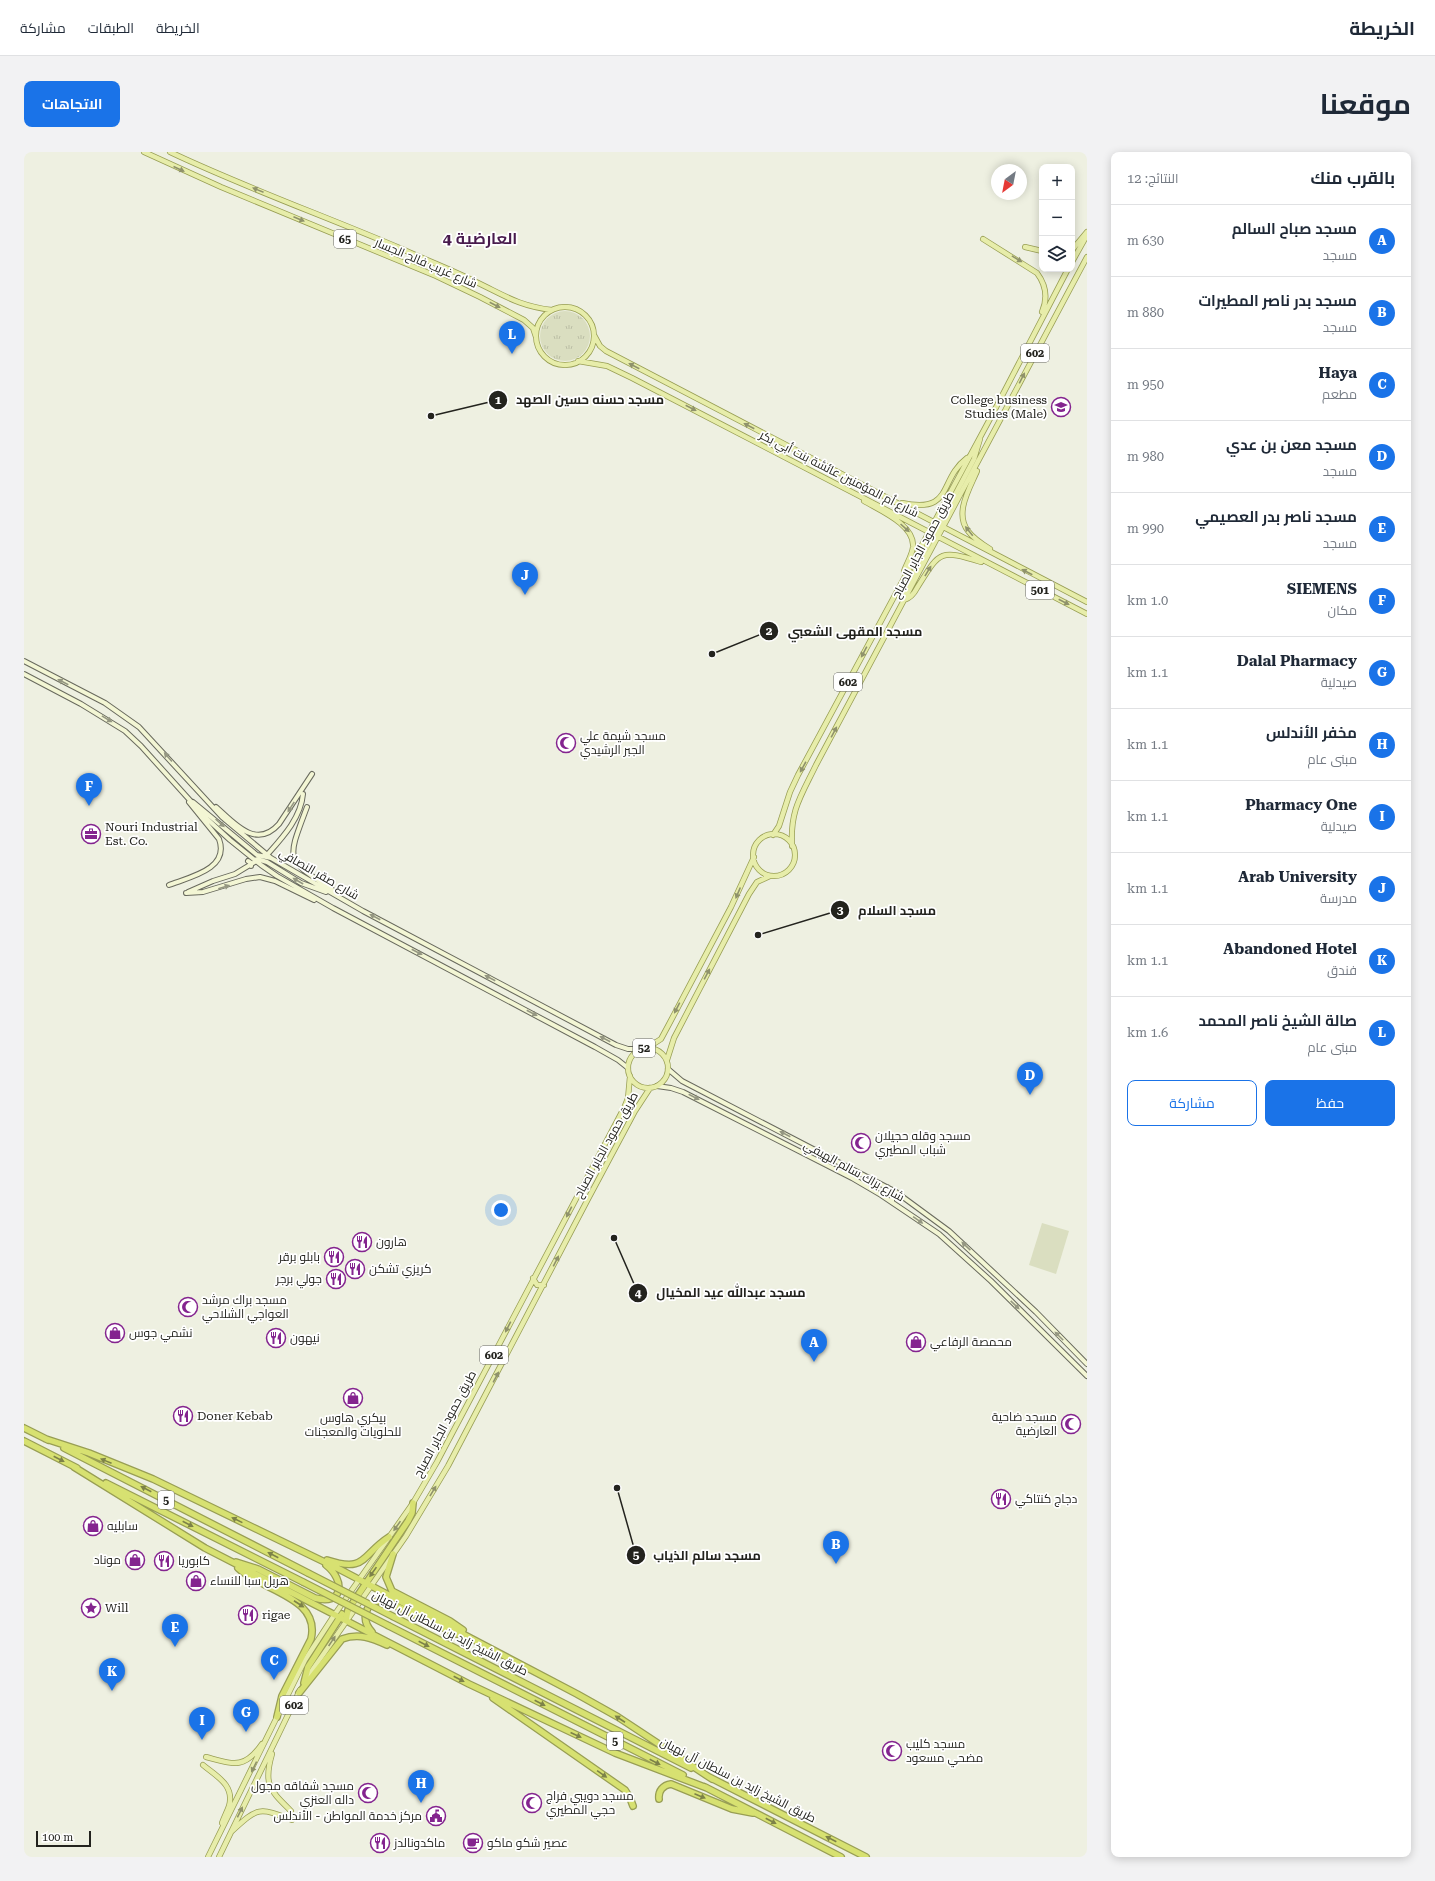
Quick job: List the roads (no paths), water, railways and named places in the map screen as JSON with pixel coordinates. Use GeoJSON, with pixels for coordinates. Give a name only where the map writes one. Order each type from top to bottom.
{"type":"FeatureCollection","features":[{"type":"Feature","properties":{"kind":"highway","name":"طريق الشيخ زايد بن سلطان آل نهيان"},"geometry":{"type":"LineString","coordinates":[[24,1428],[866,1857]]}},
{"type":"Feature","properties":{"kind":"highway"},"geometry":{"type":"LineString","coordinates":[[46,1439],[153,1479],[318,1559],[474,1639],[618,1717],[712,1779]]}},
{"type":"Feature","properties":{"kind":"highway","name":"طريق الشيخ زايد بن سلطان آل نهيان"},"geometry":{"type":"LineString","coordinates":[[24,1442],[304,1582],[841,1857]]}},
{"type":"Feature","properties":{"kind":"highway"},"geometry":{"type":"LineString","coordinates":[[74,1467],[230,1561],[424,1661],[615,1753],[707,1788]]}},
{"type":"Feature","properties":{"kind":"highway"},"geometry":{"type":"LineString","coordinates":[[346,1620],[348,1610],[367,1585],[404,1528],[412,1513],[413,1503]]}},
{"type":"Feature","properties":{"kind":"highway"},"geometry":{"type":"LineString","coordinates":[[310,1555],[339,1564],[354,1565],[362,1561],[381,1542],[389,1537]]}},
{"type":"Feature","properties":{"kind":"highway"},"geometry":{"type":"LineString","coordinates":[[393,1554],[386,1577],[392,1591],[450,1621],[474,1639]]}},
{"type":"Feature","properties":{"kind":"highway"},"geometry":{"type":"LineString","coordinates":[[230,1561],[247,1565],[315,1598],[324,1600],[331,1599],[336,1594],[340,1586],[339,1580],[335,1572],[318,1559]]}},
{"type":"Feature","properties":{"kind":"highway"},"geometry":{"type":"LineString","coordinates":[[230,1561],[253,1579],[305,1608],[312,1623],[313,1629],[311,1639],[282,1696],[277,1717]]}},
{"type":"Feature","properties":{"kind":"highway"},"geometry":{"type":"LineString","coordinates":[[304,1683],[308,1667],[337,1615],[358,1588],[358,1580]]}},
{"type":"Feature","properties":{"kind":"highway"},"geometry":{"type":"LineString","coordinates":[[375,1635],[366,1626],[364,1618],[368,1609],[376,1601],[383,1600],[448,1630],[474,1639]]}},
{"type":"Feature","properties":{"kind":"highway"},"geometry":{"type":"LineString","coordinates":[[299,1693],[335,1646],[342,1639],[349,1636],[369,1638],[424,1661]]}},
{"type":"Feature","properties":{"kind":"highway"},"geometry":{"type":"LineString","coordinates":[[478,1688],[625,1790],[633,1806]]}},
{"type":"Feature","properties":{"kind":"highway"},"geometry":{"type":"LineString","coordinates":[[659,1799],[659,1793],[662,1789],[671,1784],[732,1809],[758,1814]]}},
{"type":"Feature","properties":{"kind":"main road","name":"شارع غريب فالح الجسار"},"geometry":{"type":"LineString","coordinates":[[144,152],[207,181],[436,276],[524,320],[533,328],[536,337]]}},
{"type":"Feature","properties":{"kind":"main road","name":"شارع غريب فالح الجسار"},"geometry":{"type":"LineString","coordinates":[[170,152],[473,280],[524,306],[552,310]]}},
{"type":"Feature","properties":{"kind":"main road"},"geometry":{"type":"LineString","coordinates":[[1075,246],[1087,232]]}},
{"type":"Feature","properties":{"kind":"main road"},"geometry":{"type":"LineString","coordinates":[[1075,257],[1087,235]]}},
{"type":"Feature","properties":{"kind":"main road"},"geometry":{"type":"LineString","coordinates":[[983,239],[1033,270],[1042,280],[1046,293],[1045,304],[1024,353]]}},
{"type":"Feature","properties":{"kind":"main road"},"geometry":{"type":"LineString","coordinates":[[1025,247],[1039,250]]}},
{"type":"Feature","properties":{"kind":"main road","name":"طريق حمود الجابر الصباح"},"geometry":{"type":"LineString","coordinates":[[792,846],[791,829],[796,807],[816,765],[939,537],[1087,257]]}},
{"type":"Feature","properties":{"kind":"main road","name":"طريق حمود الجابر الصباح"},"geometry":{"type":"LineString","coordinates":[[773,835],[779,826],[790,792],[798,775],[1067,272]]}},
{"type":"Feature","properties":{"kind":"main road","name":"65"},"geometry":{"type":"LineString","coordinates":[[552,310],[570,308],[579,311],[587,317],[592,325],[594,335]]}},
{"type":"Feature","properties":{"kind":"main road"},"geometry":{"type":"LineString","coordinates":[[536,337],[540,321],[552,310]]}},
{"type":"Feature","properties":{"kind":"main road"},"geometry":{"type":"LineString","coordinates":[[578,361],[590,350],[594,335]]}},
{"type":"Feature","properties":{"kind":"main road","name":"شارع أم المؤمنين عائشة بنت أبي بكر"},"geometry":{"type":"LineString","coordinates":[[594,335],[600,346],[606,352],[1087,602]]}},
{"type":"Feature","properties":{"kind":"main road","name":"65"},"geometry":{"type":"LineString","coordinates":[[536,337],[542,352],[555,363],[564,364],[578,361]]}},
{"type":"Feature","properties":{"kind":"main road","name":"شارع أم المؤمنين عائشة بنت أبي بكر"},"geometry":{"type":"LineString","coordinates":[[578,361],[596,363],[618,371],[1087,614]]}},
{"type":"Feature","properties":{"kind":"main road"},"geometry":{"type":"LineString","coordinates":[[939,537],[937,532],[939,525],[976,455],[981,435]]}},
{"type":"Feature","properties":{"kind":"main road"},"geometry":{"type":"LineString","coordinates":[[985,450],[964,503],[962,514],[968,531],[999,556]]}},
{"type":"Feature","properties":{"kind":"main road"},"geometry":{"type":"LineString","coordinates":[[896,502],[924,506],[935,501],[940,497],[964,460],[969,456]]}},
{"type":"Feature","properties":{"kind":"main road"},"geometry":{"type":"LineString","coordinates":[[850,490],[903,525],[911,534],[913,549],[897,589]]}},
{"type":"Feature","properties":{"kind":"main road"},"geometry":{"type":"LineString","coordinates":[[933,522],[935,527],[933,534],[905,591],[904,600],[909,599],[914,594],[932,564],[944,555],[956,554],[992,566]]}},
{"type":"Feature","properties":{"kind":"main road","name":"شارع صقر النصافي"},"geometry":{"type":"LineString","coordinates":[[24,662],[106,704],[124,716],[150,738],[193,787],[261,857],[261,866],[333,908],[596,1047],[618,1060],[628,1068]]}},
{"type":"Feature","properties":{"kind":"main road","name":"شارع صقر النصافي"},"geometry":{"type":"LineString","coordinates":[[24,674],[112,722],[141,746],[189,799],[230,840],[261,857],[271,858],[362,911],[616,1045],[628,1049],[642,1049]]}},
{"type":"Feature","properties":{"kind":"main road"},"geometry":{"type":"LineString","coordinates":[[193,787],[246,833],[264,835],[275,829],[279,824],[312,774]]}},
{"type":"Feature","properties":{"kind":"main road"},"geometry":{"type":"LineString","coordinates":[[169,885],[209,870],[218,859],[221,849],[221,844],[216,834],[200,817],[174,783]]}},
{"type":"Feature","properties":{"kind":"main road"},"geometry":{"type":"LineString","coordinates":[[303,794],[300,808],[290,827],[251,866],[235,874],[212,881],[186,893],[212,890],[246,879],[260,877],[275,881],[298,894],[333,908]]}},
{"type":"Feature","properties":{"kind":"main road"},"geometry":{"type":"LineString","coordinates":[[189,799],[205,810],[261,857],[301,883],[332,893]]}},
{"type":"Feature","properties":{"kind":"main road"},"geometry":{"type":"LineString","coordinates":[[307,807],[293,847],[295,861],[304,871],[362,911]]}},
{"type":"Feature","properties":{"kind":"main road"},"geometry":{"type":"LineString","coordinates":[[648,1048],[661,1039],[668,1026],[737,896],[754,857],[756,846],[763,838],[773,835],[784,837],[792,846]]}},
{"type":"Feature","properties":{"kind":"main road","name":"602"},"geometry":{"type":"LineString","coordinates":[[666,1060],[674,1038],[749,894],[757,882],[770,876],[782,875],[791,867],[795,855],[792,846]]}},
{"type":"Feature","properties":{"kind":"main road"},"geometry":{"type":"LineString","coordinates":[[754,857],[759,869],[770,876]]}},
{"type":"Feature","properties":{"kind":"main road"},"geometry":{"type":"LineString","coordinates":[[248,861],[251,863],[251,866]]}},
{"type":"Feature","properties":{"kind":"main road","name":"52"},"geometry":{"type":"LineString","coordinates":[[630,1076],[628,1068],[632,1056],[642,1049],[648,1048],[659,1051],[666,1060],[668,1069],[667,1076],[663,1082],[657,1086]]}},
{"type":"Feature","properties":{"kind":"main road","name":"شارع براك سالم الهيفي"},"geometry":{"type":"LineString","coordinates":[[668,1069],[682,1081],[896,1192],[949,1231],[1087,1364]]}},
{"type":"Feature","properties":{"kind":"main road"},"geometry":{"type":"LineString","coordinates":[[630,1076],[638,1085],[650,1088],[657,1086]]}},
{"type":"Feature","properties":{"kind":"main road","name":"طريق حمود الجابر الصباح"},"geometry":{"type":"LineString","coordinates":[[358,1580],[413,1503],[440,1456],[624,1108],[628,1098],[630,1076]]}},
{"type":"Feature","properties":{"kind":"main road","name":"شارع براك سالم الهيفي"},"geometry":{"type":"LineString","coordinates":[[657,1086],[676,1089],[716,1108],[852,1178],[892,1202],[938,1234],[980,1271],[1087,1376]]}},
{"type":"Feature","properties":{"kind":"main road","name":"طريق حمود الجابر الصباح"},"geometry":{"type":"LineString","coordinates":[[367,1585],[406,1536],[448,1466],[635,1111],[650,1088]]}},
{"type":"Feature","properties":{"kind":"main road"},"geometry":{"type":"LineString","coordinates":[[716,1108],[718,1102],[721,1101]]}},
{"type":"Feature","properties":{"kind":"main road"},"geometry":{"type":"LineString","coordinates":[[881,1195],[888,1192],[888,1187]]}},
{"type":"Feature","properties":{"kind":"main road"},"geometry":{"type":"LineString","coordinates":[[892,1202],[892,1196],[896,1192]]}},
{"type":"Feature","properties":{"kind":"main road"},"geometry":{"type":"LineString","coordinates":[[980,1271],[984,1270],[986,1266]]}},
{"type":"Feature","properties":{"kind":"main road"},"geometry":{"type":"LineString","coordinates":[[991,1281],[992,1277],[997,1276]]}},
{"type":"Feature","properties":{"kind":"main road"},"geometry":{"type":"LineString","coordinates":[[534,1278],[536,1285],[544,1285]]}},
{"type":"Feature","properties":{"kind":"main road","name":"602"},"geometry":{"type":"LineString","coordinates":[[208,1857],[305,1660],[330,1621],[337,1615]]}},
{"type":"Feature","properties":{"kind":"main road","name":"602"},"geometry":{"type":"LineString","coordinates":[[218,1857],[304,1683],[346,1620]]}},
{"type":"Feature","properties":{"kind":"main road"},"geometry":{"type":"LineString","coordinates":[[206,1757],[232,1764],[245,1762],[256,1752],[273,1727]]}},
{"type":"Feature","properties":{"kind":"main road"},"geometry":{"type":"LineString","coordinates":[[280,1734],[269,1765],[268,1782],[274,1796],[291,1811]]}},
{"type":"Feature","properties":{"kind":"main road"},"geometry":{"type":"LineString","coordinates":[[203,1765],[224,1781],[230,1793],[230,1804],[222,1821],[221,1830]]}},
{"type":"Feature","properties":{"kind":"main road"},"geometry":{"type":"LineString","coordinates":[[229,1834],[248,1816],[257,1812],[271,1812],[292,1820]]}},
{"type":"Feature","properties":{"kind":"place","name":"صالة الشيخ ناصر المحمد"},"geometry":{"type":"Point","coordinates":[512,354]}},
{"type":"Feature","properties":{"kind":"place","name":"College business Studies (Male)"},"geometry":{"type":"Point","coordinates":[1061,407]}},
{"type":"Feature","properties":{"kind":"place","name":"مسجد حسنه حسين الصهد"},"geometry":{"type":"Point","coordinates":[431,416]}},
{"type":"Feature","properties":{"kind":"place","name":"Arab University"},"geometry":{"type":"Point","coordinates":[525,595]}},
{"type":"Feature","properties":{"kind":"place","name":"مسجد المقهى الشعبي"},"geometry":{"type":"Point","coordinates":[712,654]}},
{"type":"Feature","properties":{"kind":"place","name":"مسجد شيمة علي الجبر الرشيدي"},"geometry":{"type":"Point","coordinates":[566,743]}},
{"type":"Feature","properties":{"kind":"place","name":"SIEMENS"},"geometry":{"type":"Point","coordinates":[89,806]}},
{"type":"Feature","properties":{"kind":"place","name":"Nouri Industrial Est. Co."},"geometry":{"type":"Point","coordinates":[91,834]}},
{"type":"Feature","properties":{"kind":"place","name":"مسجد السلام"},"geometry":{"type":"Point","coordinates":[758,935]}},
{"type":"Feature","properties":{"kind":"place","name":"مسجد معن بن عدي"},"geometry":{"type":"Point","coordinates":[1030,1095]}},
{"type":"Feature","properties":{"kind":"place","name":"مسجد وقله حجيلان شباب المطيري"},"geometry":{"type":"Point","coordinates":[861,1143]}},
{"type":"Feature","properties":{"kind":"place","name":"مسجد عبدالله عيد المخيال"},"geometry":{"type":"Point","coordinates":[614,1238]}},
{"type":"Feature","properties":{"kind":"place","name":"هارون"},"geometry":{"type":"Point","coordinates":[362,1242]}},
{"type":"Feature","properties":{"kind":"place","name":"بابلو برقر"},"geometry":{"type":"Point","coordinates":[334,1257]}},
{"type":"Feature","properties":{"kind":"place","name":"كريزي تشكن"},"geometry":{"type":"Point","coordinates":[355,1269]}},
{"type":"Feature","properties":{"kind":"place","name":"جولي برجر"},"geometry":{"type":"Point","coordinates":[336,1279]}},
{"type":"Feature","properties":{"kind":"place","name":"مسجد براك مرشد العواجي الشلاحي"},"geometry":{"type":"Point","coordinates":[188,1307]}},
{"type":"Feature","properties":{"kind":"place","name":"نشمي جوس"},"geometry":{"type":"Point","coordinates":[115,1333]}},
{"type":"Feature","properties":{"kind":"place","name":"نيهون"},"geometry":{"type":"Point","coordinates":[276,1338]}},
{"type":"Feature","properties":{"kind":"place","name":"محمصة الرفاعي"},"geometry":{"type":"Point","coordinates":[916,1342]}},
{"type":"Feature","properties":{"kind":"place","name":"مسجد صباح السالم"},"geometry":{"type":"Point","coordinates":[814,1362]}},
{"type":"Feature","properties":{"kind":"place","name":"بيكري هاوس للحلويات والمعجنات"},"geometry":{"type":"Point","coordinates":[353,1398]}},
{"type":"Feature","properties":{"kind":"place","name":"Doner Kebab"},"geometry":{"type":"Point","coordinates":[183,1416]}},
{"type":"Feature","properties":{"kind":"place","name":"مسجد ضاحية العارضية"},"geometry":{"type":"Point","coordinates":[1071,1424]}},
{"type":"Feature","properties":{"kind":"place","name":"مسجد سالم الذياب"},"geometry":{"type":"Point","coordinates":[617,1488]}},
{"type":"Feature","properties":{"kind":"place","name":"دجاج كنتاكي"},"geometry":{"type":"Point","coordinates":[1001,1499]}},
{"type":"Feature","properties":{"kind":"place","name":"سابليه"},"geometry":{"type":"Point","coordinates":[93,1526]}},
{"type":"Feature","properties":{"kind":"place","name":"موناد"},"geometry":{"type":"Point","coordinates":[135,1560]}},
{"type":"Feature","properties":{"kind":"place","name":"كابوريا"},"geometry":{"type":"Point","coordinates":[164,1561]}},
{"type":"Feature","properties":{"kind":"place","name":"مسجد بدر ناصر المطيرات"},"geometry":{"type":"Point","coordinates":[836,1564]}},
{"type":"Feature","properties":{"kind":"place","name":"هربل سبا للنساء"},"geometry":{"type":"Point","coordinates":[196,1581]}},
{"type":"Feature","properties":{"kind":"place","name":"Will"},"geometry":{"type":"Point","coordinates":[91,1608]}},
{"type":"Feature","properties":{"kind":"place","name":"rigae"},"geometry":{"type":"Point","coordinates":[248,1615]}},
{"type":"Feature","properties":{"kind":"place","name":"مسجد ناصر بدر العصيمي"},"geometry":{"type":"Point","coordinates":[175,1647]}},
{"type":"Feature","properties":{"kind":"place","name":"Haya"},"geometry":{"type":"Point","coordinates":[274,1680]}},
{"type":"Feature","properties":{"kind":"place","name":"Abandoned Hotel"},"geometry":{"type":"Point","coordinates":[112,1691]}},
{"type":"Feature","properties":{"kind":"place","name":"Dalal Pharmacy"},"geometry":{"type":"Point","coordinates":[246,1732]}},
{"type":"Feature","properties":{"kind":"place","name":"Pharmacy One"},"geometry":{"type":"Point","coordinates":[202,1740]}},
{"type":"Feature","properties":{"kind":"place","name":"مسجد كليب مضحي مسعود"},"geometry":{"type":"Point","coordinates":[892,1751]}},
{"type":"Feature","properties":{"kind":"place","name":"مسجد شفاقه مجول داله العنزي"},"geometry":{"type":"Point","coordinates":[368,1793]}},
{"type":"Feature","properties":{"kind":"place","name":"مخفر الأندلس"},"geometry":{"type":"Point","coordinates":[421,1803]}},
{"type":"Feature","properties":{"kind":"place","name":"مسجد دويبي فراج حجي المطيري"},"geometry":{"type":"Point","coordinates":[532,1803]}},
{"type":"Feature","properties":{"kind":"place","name":"مركز خدمة المواطن - الأندلس"},"geometry":{"type":"Point","coordinates":[436,1816]}},
{"type":"Feature","properties":{"kind":"place","name":"ماكدونالدز"},"geometry":{"type":"Point","coordinates":[380,1843]}},
{"type":"Feature","properties":{"kind":"place","name":"عصير شكو ماكو"},"geometry":{"type":"Point","coordinates":[473,1843]}},
{"type":"Feature","properties":{"kind":"district","name":"العارضية 4"},"geometry":{"type":"Point","coordinates":[480,238]}}]}
